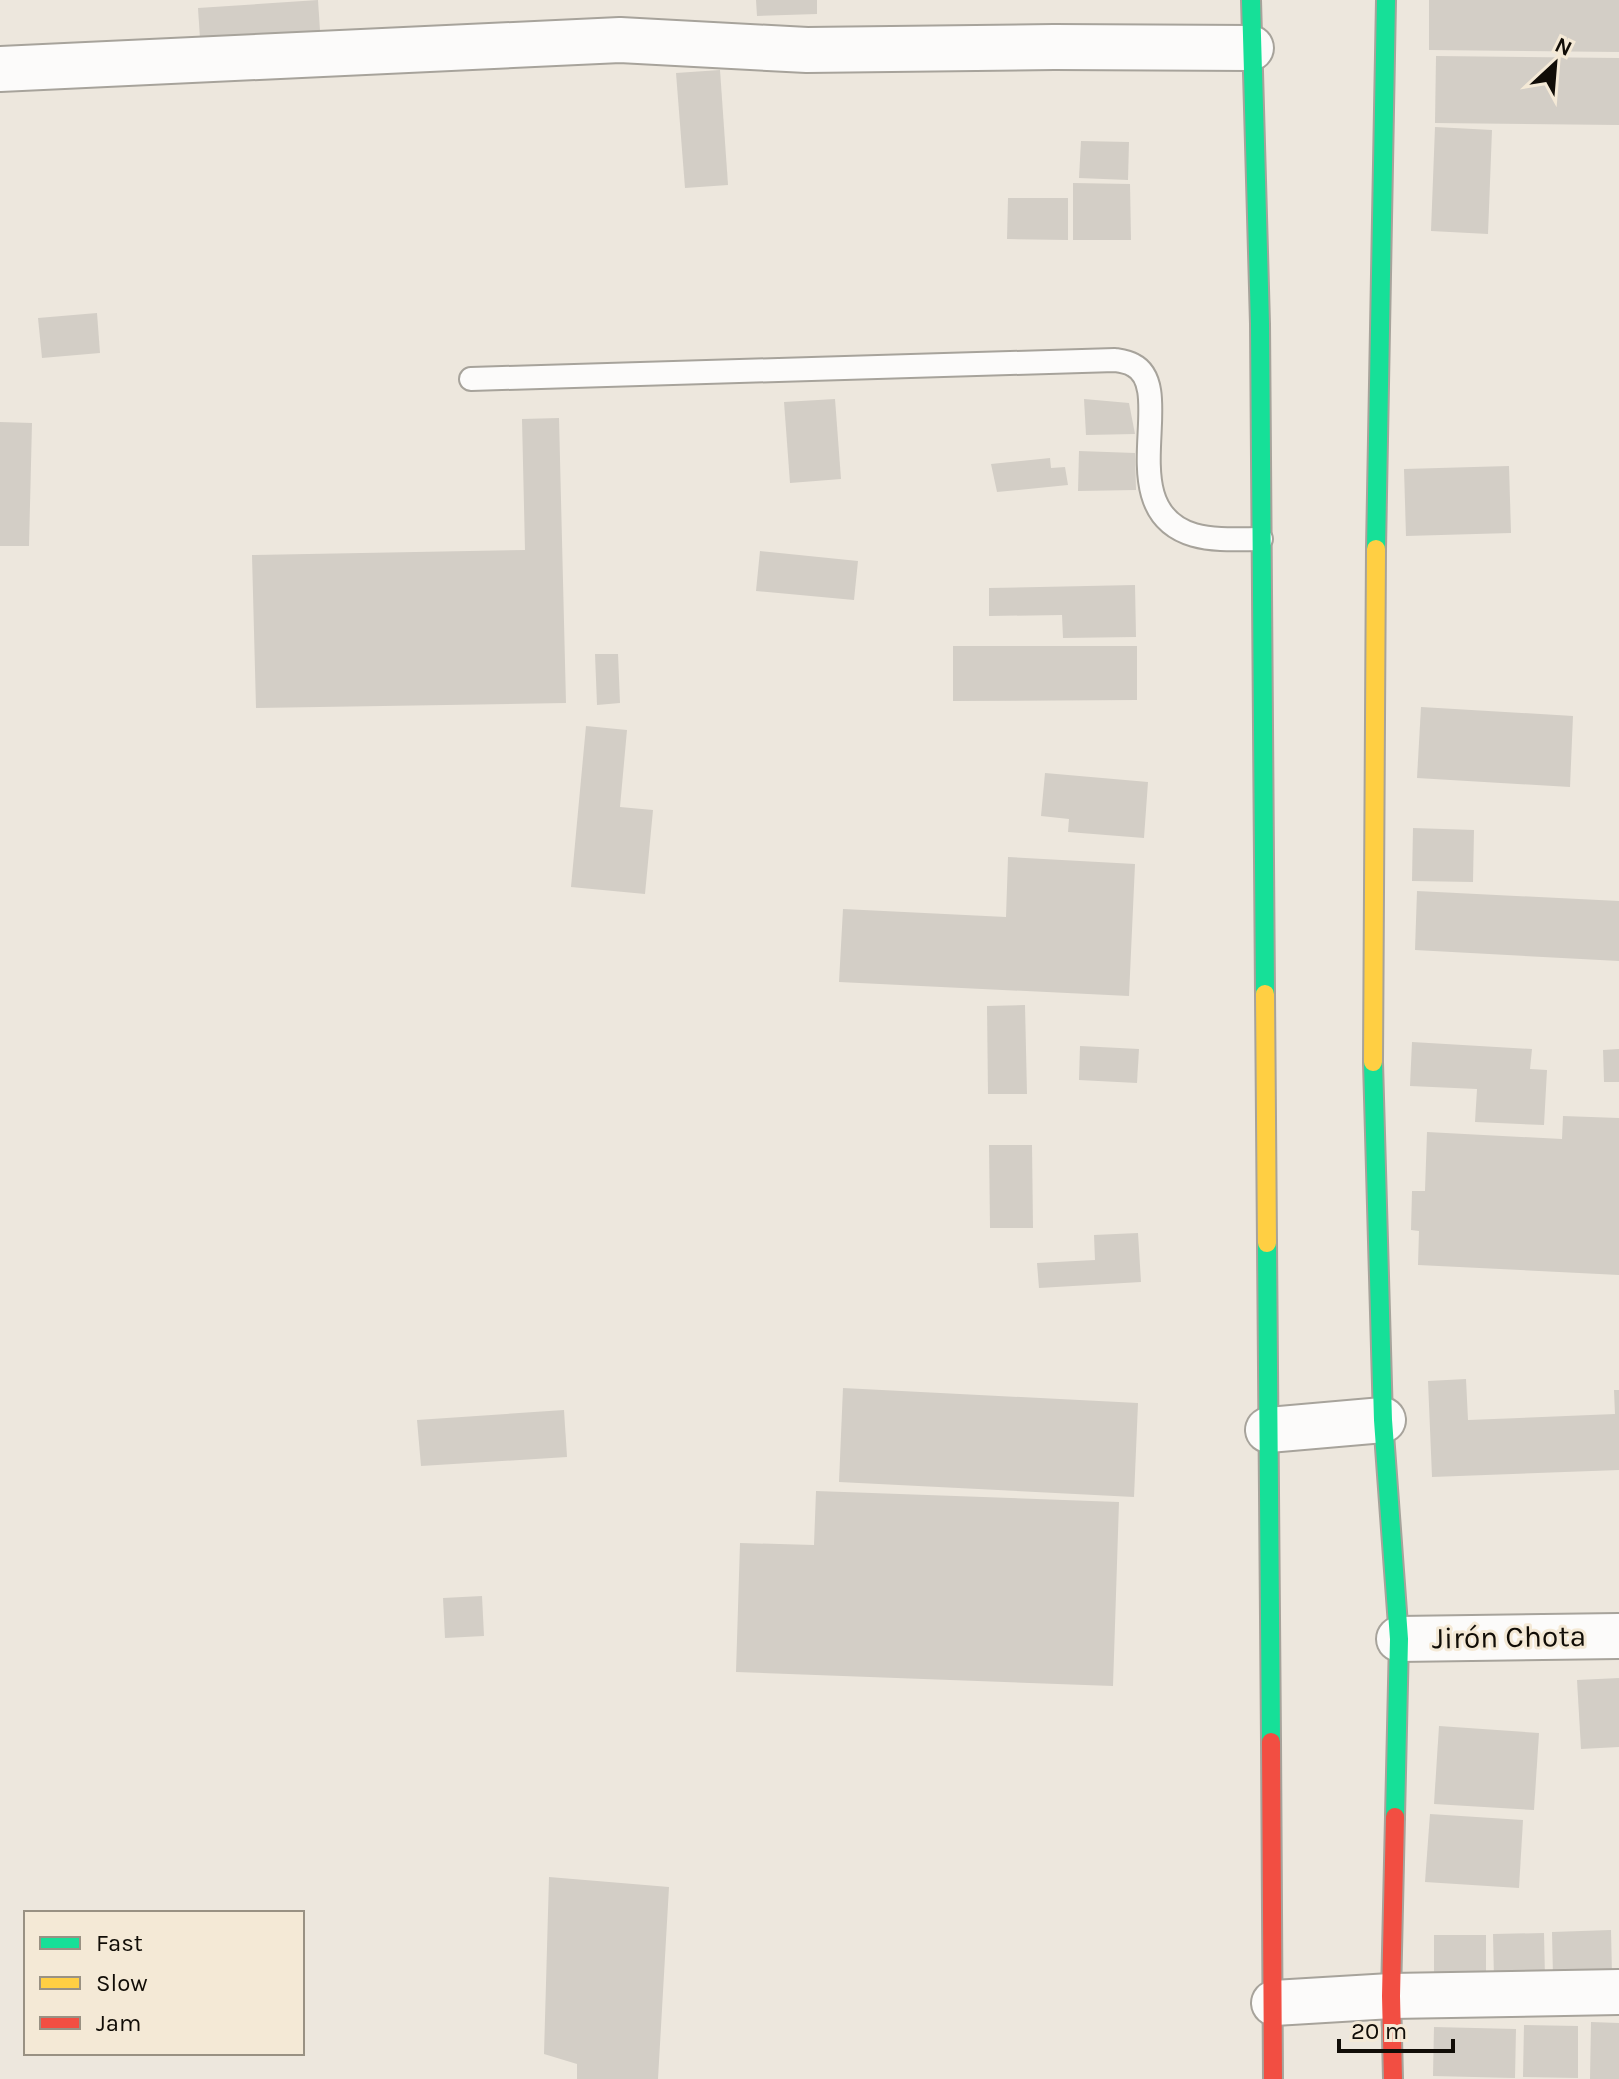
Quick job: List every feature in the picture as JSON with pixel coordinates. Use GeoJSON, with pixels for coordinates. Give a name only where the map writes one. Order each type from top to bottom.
{"type":"FeatureCollection","features":[{"type":"Feature","properties":{"kind":"main road"},"geometry":{"type":"LineString","coordinates":[[1251,0],[1260,324],[1273,2079]]}},
{"type":"Feature","properties":{"kind":"main road"},"geometry":{"type":"LineString","coordinates":[[1386,0],[1374,642],[1372,1018],[1383,1420],[1399,1639],[1391,1996],[1393,2079]]}},
{"type":"Feature","properties":{"kind":"street"},"geometry":{"type":"LineString","coordinates":[[0,69],[620,40],[807,50],[1251,48]]}},
{"type":"Feature","properties":{"kind":"street"},"geometry":{"type":"LineString","coordinates":[[1268,1430],[1383,1420]]}},
{"type":"Feature","properties":{"kind":"street","name":"Jirón Chota"},"geometry":{"type":"LineString","coordinates":[[1399,1639],[1619,1636]]}},
{"type":"Feature","properties":{"kind":"street"},"geometry":{"type":"LineString","coordinates":[[1274,2003],[1391,1996],[1619,1992]]}},
{"type":"Feature","properties":{"kind":"lane"},"geometry":{"type":"LineString","coordinates":[[471,379],[1115,360],[1135,365],[1144,375],[1149,395],[1150,490],[1157,509],[1175,527],[1195,535],[1261,539]]}},
{"type":"Feature","properties":{"kind":"building"},"geometry":{"type":"Polygon","coordinates":[[[318,0],[321,46],[201,54],[198,8],[318,0]]]}},
{"type":"Feature","properties":{"kind":"building"},"geometry":{"type":"Polygon","coordinates":[[[756,0],[817,0],[817,14],[757,16],[756,0]]]}},
{"type":"Feature","properties":{"kind":"building"},"geometry":{"type":"Polygon","coordinates":[[[1429,0],[1619,0],[1619,52],[1429,50],[1429,0]]]}},
{"type":"Feature","properties":{"kind":"building"},"geometry":{"type":"Polygon","coordinates":[[[1436,56],[1619,58],[1619,125],[1435,123],[1436,56]]]}},
{"type":"Feature","properties":{"kind":"building"},"geometry":{"type":"Polygon","coordinates":[[[720,70],[728,185],[685,188],[676,73],[720,70]]]}},
{"type":"Feature","properties":{"kind":"building"},"geometry":{"type":"Polygon","coordinates":[[[1435,127],[1492,130],[1488,234],[1431,231],[1435,127]]]}},
{"type":"Feature","properties":{"kind":"building"},"geometry":{"type":"Polygon","coordinates":[[[1081,141],[1129,142],[1128,180],[1079,178],[1081,141]]]}},
{"type":"Feature","properties":{"kind":"building"},"geometry":{"type":"Polygon","coordinates":[[[1073,183],[1130,184],[1131,240],[1073,240],[1073,183]]]}},
{"type":"Feature","properties":{"kind":"building"},"geometry":{"type":"Polygon","coordinates":[[[1008,198],[1068,198],[1068,240],[1007,239],[1008,198]]]}},
{"type":"Feature","properties":{"kind":"building"},"geometry":{"type":"Polygon","coordinates":[[[97,313],[100,353],[42,358],[38,318],[97,313]]]}},
{"type":"Feature","properties":{"kind":"building"},"geometry":{"type":"Polygon","coordinates":[[[835,399],[841,479],[790,483],[784,402],[835,399]]]}},
{"type":"Feature","properties":{"kind":"building"},"geometry":{"type":"Polygon","coordinates":[[[1084,399],[1129,403],[1135,434],[1086,435],[1084,399]]]}},
{"type":"Feature","properties":{"kind":"building"},"geometry":{"type":"Polygon","coordinates":[[[559,418],[566,703],[256,708],[252,555],[525,550],[522,419],[559,418]]]}},
{"type":"Feature","properties":{"kind":"building"},"geometry":{"type":"Polygon","coordinates":[[[0,422],[32,423],[29,546],[0,546],[0,422]]]}},
{"type":"Feature","properties":{"kind":"building"},"geometry":{"type":"Polygon","coordinates":[[[1079,451],[1135,453],[1136,490],[1078,491],[1079,451]]]}},
{"type":"Feature","properties":{"kind":"building"},"geometry":{"type":"Polygon","coordinates":[[[1050,458],[1051,468],[1065,467],[1068,485],[997,492],[991,464],[1050,458]]]}},
{"type":"Feature","properties":{"kind":"building"},"geometry":{"type":"Polygon","coordinates":[[[1509,466],[1511,533],[1406,536],[1404,469],[1509,466]]]}},
{"type":"Feature","properties":{"kind":"building"},"geometry":{"type":"Polygon","coordinates":[[[760,551],[858,561],[854,600],[756,591],[760,551]]]}},
{"type":"Feature","properties":{"kind":"building"},"geometry":{"type":"Polygon","coordinates":[[[1135,585],[1136,637],[1063,638],[1062,615],[989,616],[989,588],[1135,585]]]}},
{"type":"Feature","properties":{"kind":"building"},"geometry":{"type":"Polygon","coordinates":[[[953,646],[1137,646],[1137,700],[953,701],[953,646]]]}},
{"type":"Feature","properties":{"kind":"building"},"geometry":{"type":"Polygon","coordinates":[[[595,654],[618,654],[620,703],[597,705],[595,654]]]}},
{"type":"Feature","properties":{"kind":"building"},"geometry":{"type":"Polygon","coordinates":[[[1421,707],[1573,716],[1570,787],[1417,778],[1421,707]]]}},
{"type":"Feature","properties":{"kind":"building"},"geometry":{"type":"Polygon","coordinates":[[[586,726],[627,730],[620,807],[653,810],[645,894],[571,887],[586,726]]]}},
{"type":"Feature","properties":{"kind":"building"},"geometry":{"type":"Polygon","coordinates":[[[1045,773],[1148,782],[1144,838],[1068,832],[1069,819],[1041,816],[1045,773]]]}},
{"type":"Feature","properties":{"kind":"building"},"geometry":{"type":"Polygon","coordinates":[[[1413,828],[1474,830],[1473,882],[1412,881],[1413,828]]]}},
{"type":"Feature","properties":{"kind":"building"},"geometry":{"type":"Polygon","coordinates":[[[1008,857],[1135,864],[1129,996],[839,982],[843,909],[1006,917],[1008,857]]]}},
{"type":"Feature","properties":{"kind":"building"},"geometry":{"type":"Polygon","coordinates":[[[1417,891],[1619,901],[1619,961],[1415,950],[1417,891]]]}},
{"type":"Feature","properties":{"kind":"building"},"geometry":{"type":"Polygon","coordinates":[[[1025,1005],[1027,1094],[988,1094],[987,1006],[1025,1005]]]}},
{"type":"Feature","properties":{"kind":"building"},"geometry":{"type":"Polygon","coordinates":[[[1412,1042],[1532,1049],[1530,1069],[1547,1070],[1544,1125],[1475,1122],[1477,1089],[1410,1086],[1412,1042]]]}},
{"type":"Feature","properties":{"kind":"building"},"geometry":{"type":"Polygon","coordinates":[[[1080,1046],[1139,1049],[1137,1083],[1079,1080],[1080,1046]]]}},
{"type":"Feature","properties":{"kind":"building"},"geometry":{"type":"Polygon","coordinates":[[[1619,1049],[1619,1082],[1604,1082],[1603,1050],[1619,1049]]]}},
{"type":"Feature","properties":{"kind":"building"},"geometry":{"type":"Polygon","coordinates":[[[1563,1116],[1619,1118],[1619,1275],[1418,1265],[1419,1231],[1411,1230],[1412,1191],[1425,1191],[1427,1132],[1562,1139],[1563,1116]]]}},
{"type":"Feature","properties":{"kind":"building"},"geometry":{"type":"Polygon","coordinates":[[[989,1145],[1032,1145],[1033,1228],[990,1228],[989,1145]]]}},
{"type":"Feature","properties":{"kind":"building"},"geometry":{"type":"Polygon","coordinates":[[[1138,1233],[1141,1282],[1039,1288],[1037,1263],[1095,1260],[1094,1235],[1138,1233]]]}},
{"type":"Feature","properties":{"kind":"building"},"geometry":{"type":"Polygon","coordinates":[[[1466,1379],[1468,1420],[1615,1414],[1614,1390],[1619,1390],[1619,1470],[1432,1477],[1428,1381],[1466,1379]]]}},
{"type":"Feature","properties":{"kind":"building"},"geometry":{"type":"Polygon","coordinates":[[[843,1388],[1138,1403],[1134,1497],[839,1482],[843,1388]]]}},
{"type":"Feature","properties":{"kind":"building"},"geometry":{"type":"Polygon","coordinates":[[[564,1410],[567,1457],[421,1466],[417,1420],[564,1410]]]}},
{"type":"Feature","properties":{"kind":"building"},"geometry":{"type":"Polygon","coordinates":[[[816,1491],[1119,1502],[1113,1686],[736,1672],[740,1543],[814,1545],[816,1491]]]}},
{"type":"Feature","properties":{"kind":"building"},"geometry":{"type":"Polygon","coordinates":[[[482,1596],[484,1636],[445,1638],[443,1598],[482,1596]]]}},
{"type":"Feature","properties":{"kind":"building"},"geometry":{"type":"Polygon","coordinates":[[[1619,1678],[1619,1747],[1581,1749],[1577,1680],[1619,1678]]]}},
{"type":"Feature","properties":{"kind":"building"},"geometry":{"type":"Polygon","coordinates":[[[1439,1726],[1539,1733],[1534,1810],[1434,1804],[1439,1726]]]}},
{"type":"Feature","properties":{"kind":"building"},"geometry":{"type":"Polygon","coordinates":[[[1430,1814],[1523,1820],[1519,1888],[1425,1882],[1430,1814]]]}},
{"type":"Feature","properties":{"kind":"building"},"geometry":{"type":"Polygon","coordinates":[[[549,1877],[669,1887],[658,2079],[577,2079],[577,2064],[544,2054],[549,1877]]]}},
{"type":"Feature","properties":{"kind":"building"},"geometry":{"type":"Polygon","coordinates":[[[1611,1930],[1612,1975],[1553,1977],[1552,1932],[1611,1930]]]}},
{"type":"Feature","properties":{"kind":"building"},"geometry":{"type":"Polygon","coordinates":[[[1544,1933],[1545,1978],[1494,1979],[1493,1934],[1544,1933]]]}},
{"type":"Feature","properties":{"kind":"building"},"geometry":{"type":"Polygon","coordinates":[[[1434,1935],[1486,1935],[1486,1980],[1434,1979],[1434,1935]]]}},
{"type":"Feature","properties":{"kind":"building"},"geometry":{"type":"Polygon","coordinates":[[[1591,2022],[1619,2023],[1619,2079],[1590,2079],[1591,2022]]]}},
{"type":"Feature","properties":{"kind":"building"},"geometry":{"type":"Polygon","coordinates":[[[1524,2025],[1578,2026],[1578,2078],[1523,2077],[1524,2025]]]}},
{"type":"Feature","properties":{"kind":"building"},"geometry":{"type":"Polygon","coordinates":[[[1434,2027],[1516,2029],[1515,2078],[1433,2076],[1434,2027]]]}},
{"type":"Feature","properties":{"kind":"traffic: fast"},"geometry":{"type":"LineString","coordinates":[[1251,0],[1260,324],[1265,994]]}},
{"type":"Feature","properties":{"kind":"traffic: fast"},"geometry":{"type":"LineString","coordinates":[[1376,549],[1386,0]]}},
{"type":"Feature","properties":{"kind":"traffic: fast"},"geometry":{"type":"LineString","coordinates":[[1373,1062],[1383,1420],[1399,1639],[1395,1817]]}},
{"type":"Feature","properties":{"kind":"traffic: fast"},"geometry":{"type":"LineString","coordinates":[[1267,1243],[1271,1742]]}},
{"type":"Feature","properties":{"kind":"traffic: slow"},"geometry":{"type":"LineString","coordinates":[[1373,1062],[1376,549]]}},
{"type":"Feature","properties":{"kind":"traffic: slow"},"geometry":{"type":"LineString","coordinates":[[1265,994],[1267,1243]]}},
{"type":"Feature","properties":{"kind":"traffic: jam"},"geometry":{"type":"LineString","coordinates":[[1271,1742],[1273,2079]]}},
{"type":"Feature","properties":{"kind":"traffic: jam"},"geometry":{"type":"LineString","coordinates":[[1393,2079],[1391,1996],[1395,1817]]}}]}
